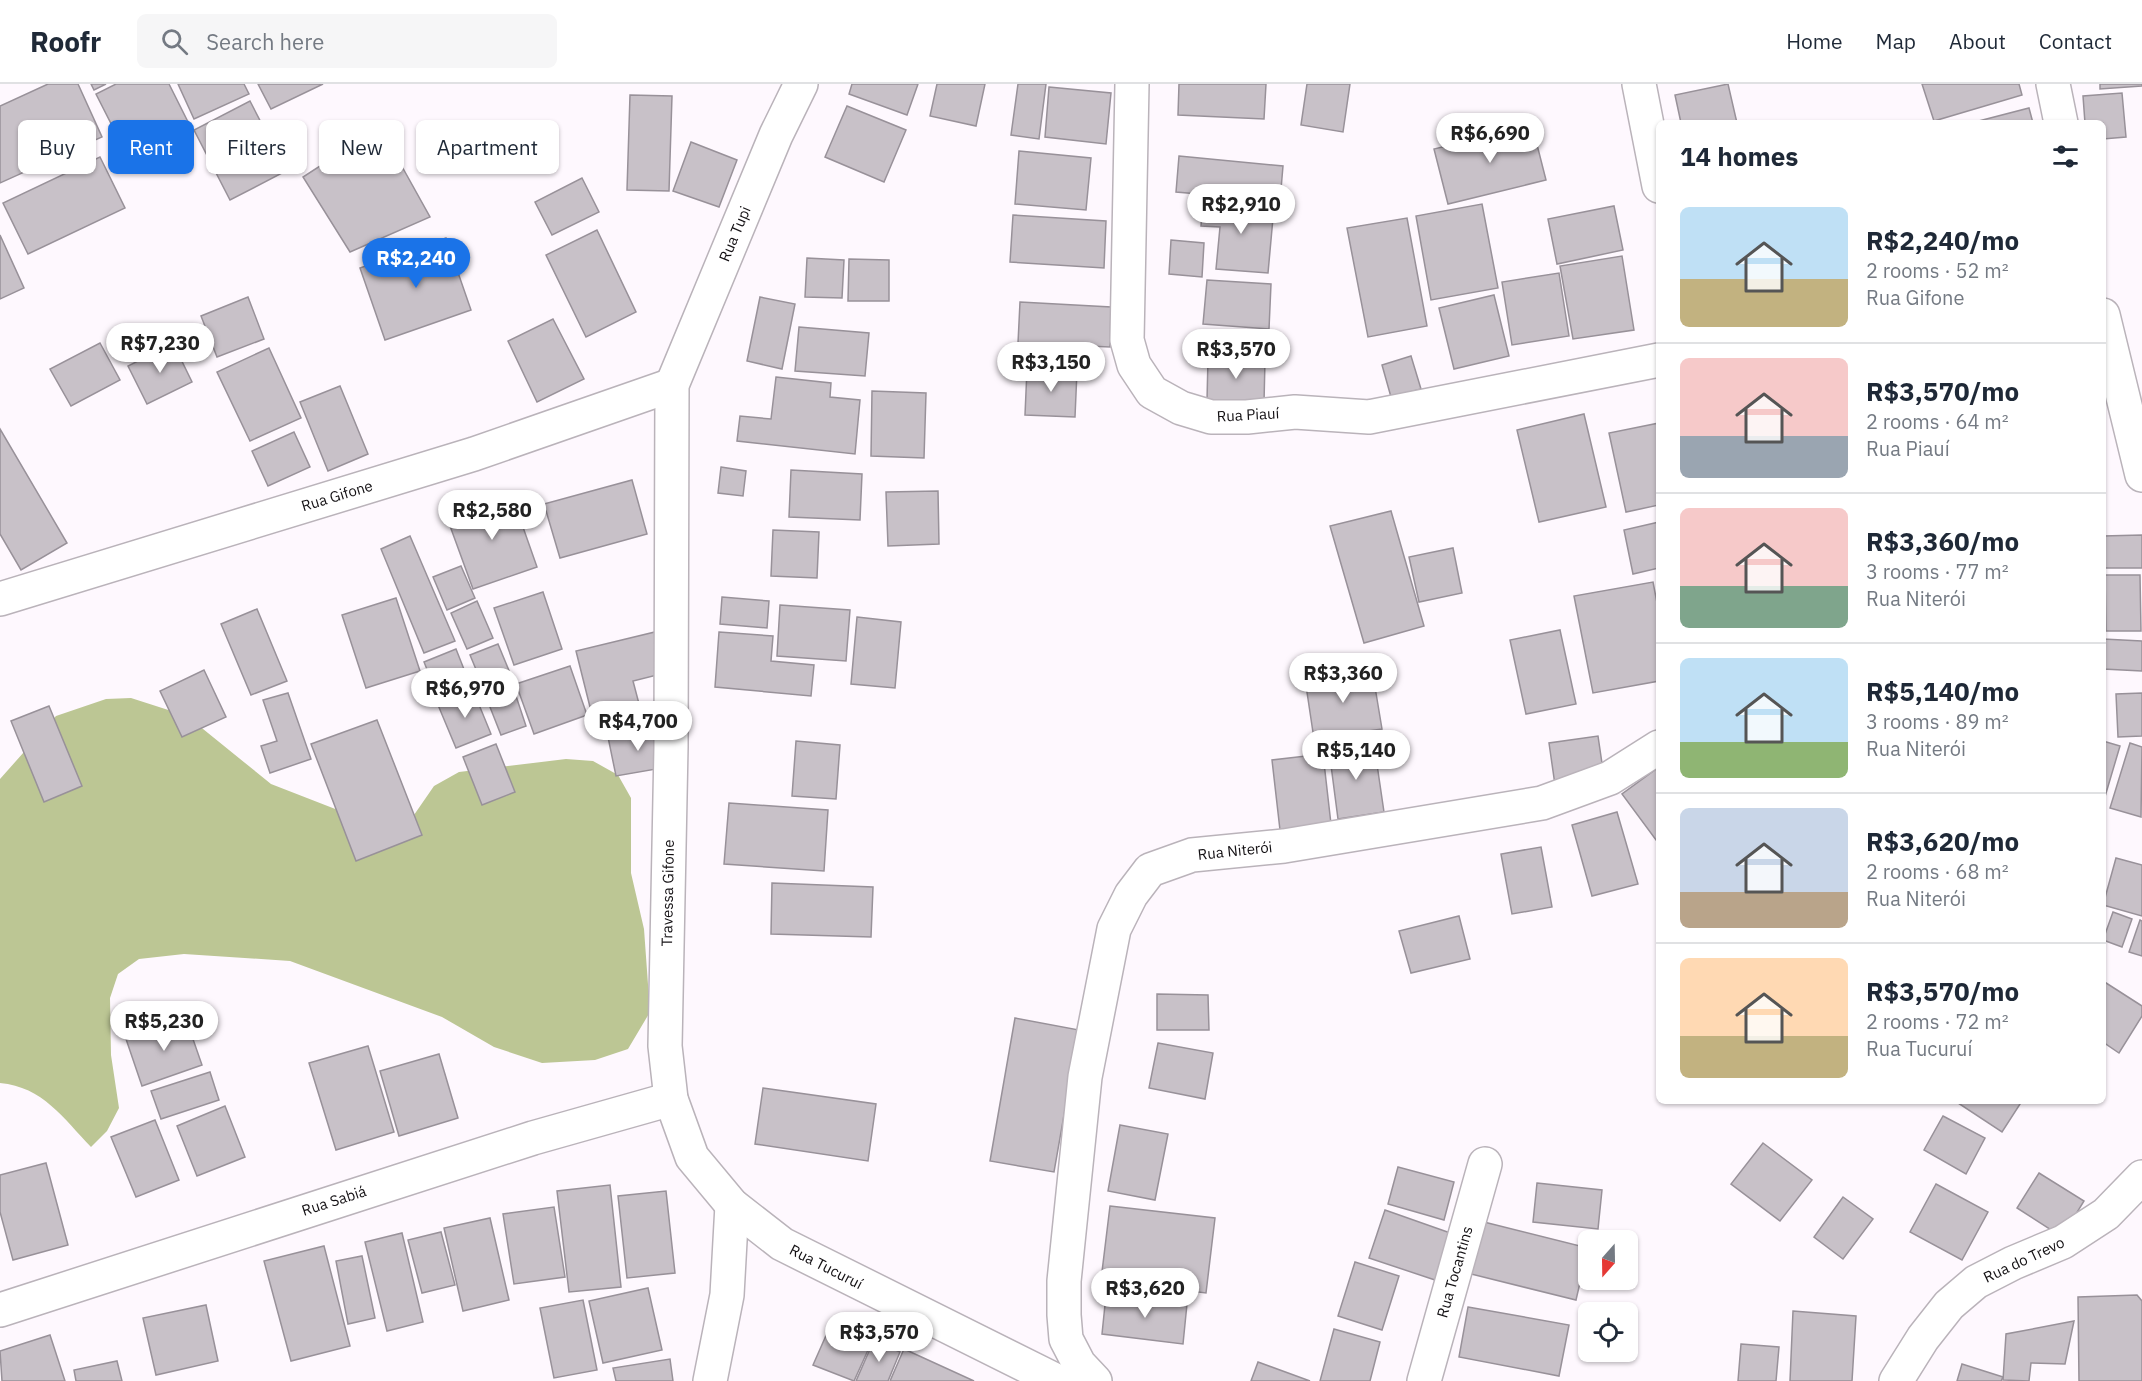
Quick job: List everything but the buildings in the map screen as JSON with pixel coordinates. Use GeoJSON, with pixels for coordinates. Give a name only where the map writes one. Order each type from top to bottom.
{"type":"FeatureCollection","features":[{"type":"Feature","properties":{"kind":"street","name":"Rua Tupi"},"geometry":{"type":"LineString","coordinates":[[672,385],[776,135],[801,84]]}},
{"type":"Feature","properties":{"kind":"street","name":"Rua Piauí"},"geometry":{"type":"LineString","coordinates":[[1132,84],[1127,340],[1134,365],[1152,392],[1180,408],[1211,417],[1247,417],[1295,412],[1370,417],[1656,361]]}},
{"type":"Feature","properties":{"kind":"street"},"geometry":{"type":"LineString","coordinates":[[1639,84],[1656,171]]}},
{"type":"Feature","properties":{"kind":"street"},"geometry":{"type":"LineString","coordinates":[[2053,84],[2060,120]]}},
{"type":"Feature","properties":{"kind":"street"},"geometry":{"type":"LineString","coordinates":[[2106,327],[2142,475]]}},
{"type":"Feature","properties":{"kind":"street","name":"Rua Gifone"},"geometry":{"type":"LineString","coordinates":[[0,599],[474,454],[672,385]]}},
{"type":"Feature","properties":{"kind":"street","name":"Travessa Gifone"},"geometry":{"type":"LineString","coordinates":[[672,385],[671,747],[665,1046],[671,1099],[692,1157],[732,1205]]}},
{"type":"Feature","properties":{"kind":"street","name":"Rua Niterói"},"geometry":{"type":"LineString","coordinates":[[1095,1381],[1079,1364],[1066,1339],[1064,1316],[1064,1281],[1085,1077],[1114,929],[1131,895],[1150,870],[1192,855],[1284,846],[1542,803],[1610,778],[1656,749]]}},
{"type":"Feature","properties":{"kind":"street","name":"Rua Sabiá"},"geometry":{"type":"LineString","coordinates":[[0,1310],[533,1138],[671,1099]]}},
{"type":"Feature","properties":{"kind":"street","name":"Rua Tocantins"},"geometry":{"type":"LineString","coordinates":[[1424,1381],[1485,1164]]}},
{"type":"Feature","properties":{"kind":"street","name":"Rua do Trevo"},"geometry":{"type":"LineString","coordinates":[[1896,1381],[1923,1338],[1949,1305],[1976,1282],[2013,1263],[2064,1242],[2106,1214],[2142,1177]]}},
{"type":"Feature","properties":{"kind":"street"},"geometry":{"type":"LineString","coordinates":[[711,1381],[727,1295],[732,1205]]}},
{"type":"Feature","properties":{"kind":"street","name":"Rua Tucuruí"},"geometry":{"type":"LineString","coordinates":[[732,1205],[782,1244],[825,1268],[1056,1381]]}},
{"type":"Feature","properties":{"kind":"green space"},"geometry":{"type":"Polygon","coordinates":[[[131,698],[187,716],[271,784],[379,826],[405,828],[434,786],[459,772],[566,759],[593,761],[618,775],[631,798],[631,873],[644,929],[650,1012],[628,1049],[595,1060],[542,1063],[494,1047],[442,1017],[290,961],[184,954],[139,959],[118,974],[110,998],[111,1055],[119,1108],[107,1131],[91,1147],[61,1115],[40,1097],[15,1086],[0,1083],[0,779],[56,716],[106,699],[131,698]]]}}]}
